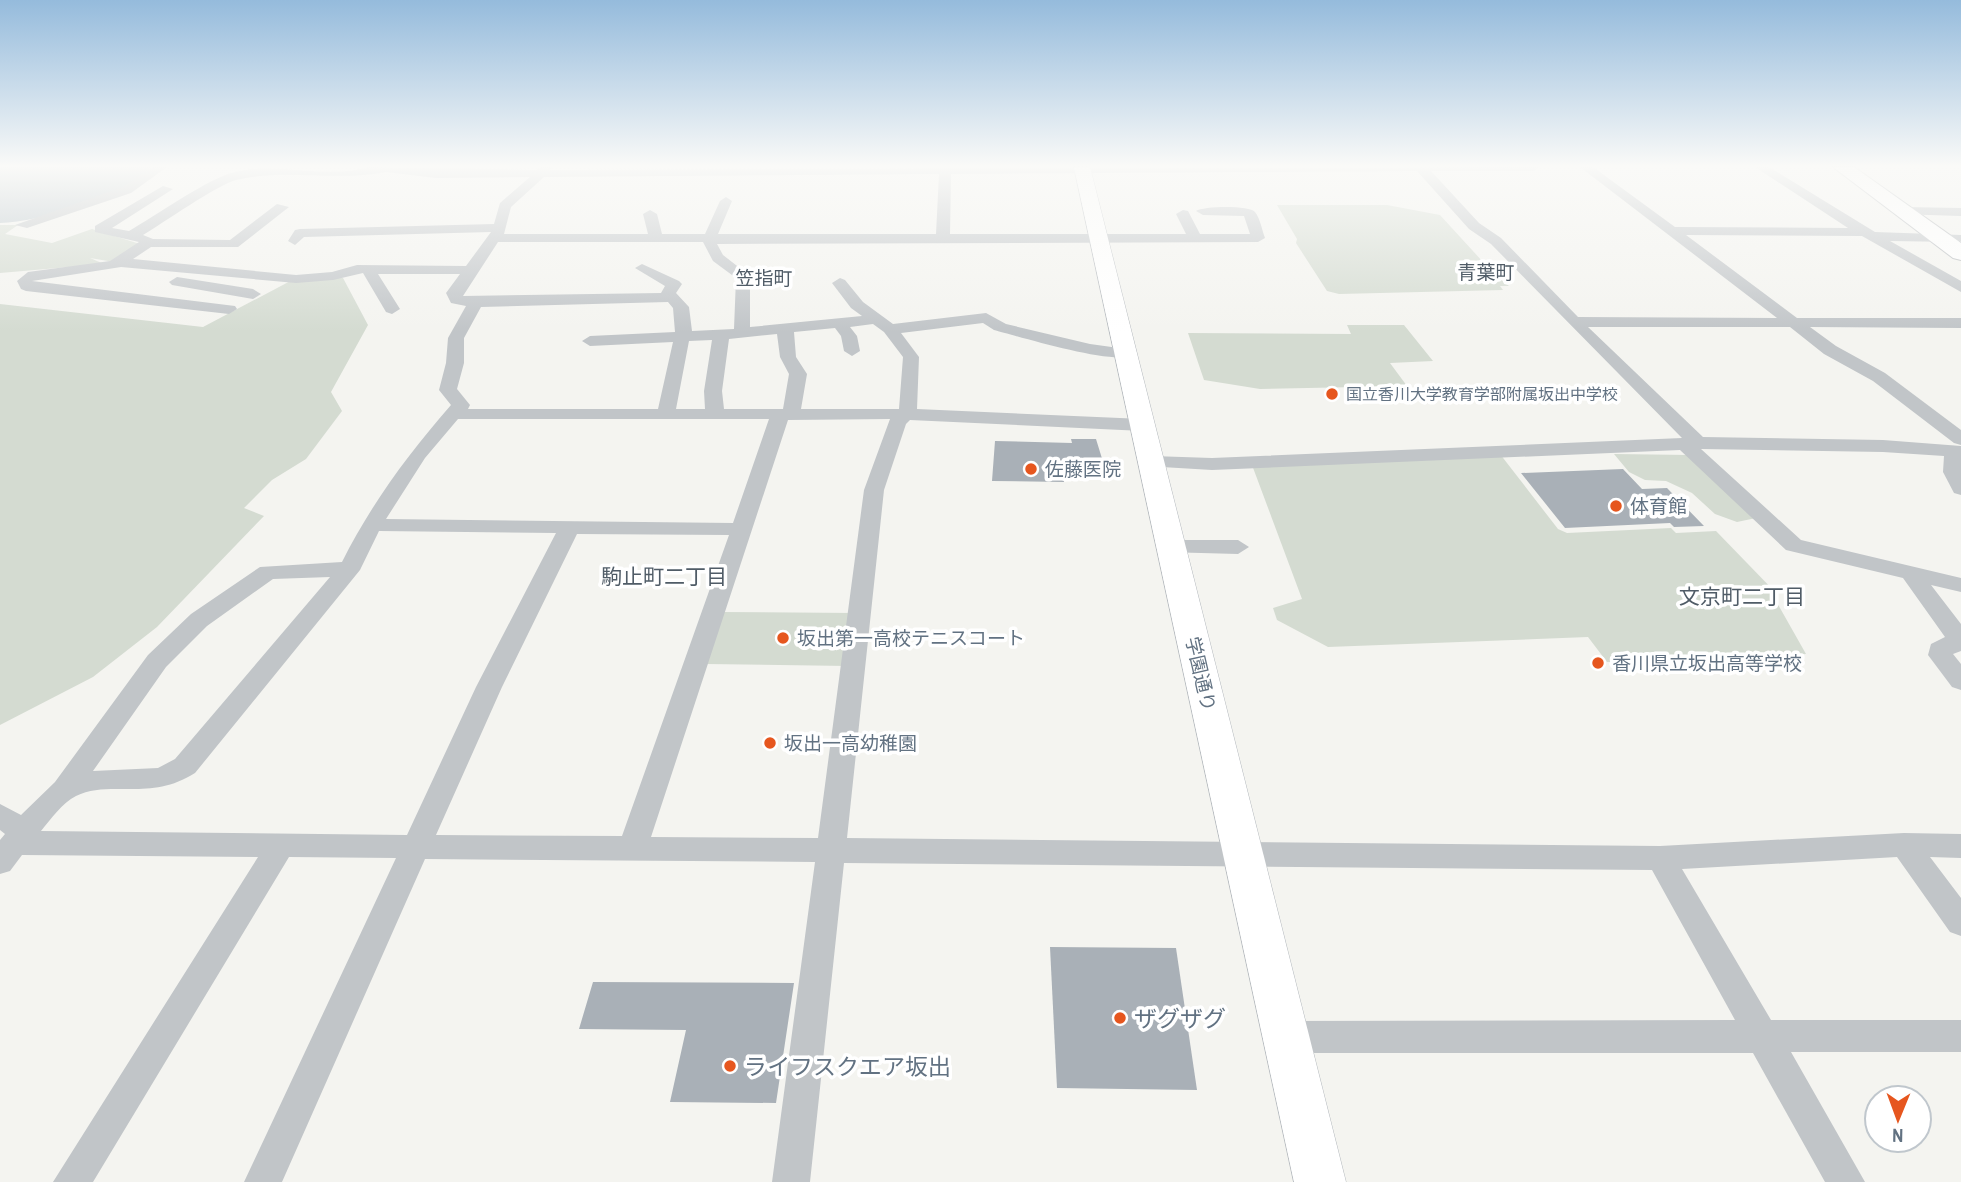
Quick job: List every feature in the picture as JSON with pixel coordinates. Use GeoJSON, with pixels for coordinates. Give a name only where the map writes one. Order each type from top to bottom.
{"type":"FeatureCollection","features":[{"type":"Feature","properties":{"kind":"main road"},"geometry":{"type":"LineString","coordinates":[[1926,222],[1955,243]]}},
{"type":"Feature","properties":{"kind":"street"},"geometry":{"type":"LineString","coordinates":[[22,225],[31,222]]}},
{"type":"Feature","properties":{"kind":"street"},"geometry":{"type":"LineString","coordinates":[[111,222],[100,229],[147,240],[114,265],[28,276],[24,281],[26,286],[229,309]]}},
{"type":"Feature","properties":{"kind":"street"},"geometry":{"type":"LineString","coordinates":[[131,236],[154,222]]}},
{"type":"Feature","properties":{"kind":"street"},"geometry":{"type":"LineString","coordinates":[[141,247],[233,244],[263,222]]}},
{"type":"Feature","properties":{"kind":"street"},"geometry":{"type":"LineString","coordinates":[[501,222],[498,233],[453,297],[476,302],[672,297],[681,307],[685,324],[664,416]]}},
{"type":"Feature","properties":{"kind":"street"},"geometry":{"type":"LineString","coordinates":[[652,222],[656,238]]}},
{"type":"Feature","properties":{"kind":"street"},"geometry":{"type":"LineString","coordinates":[[716,222],[709,238],[709,250],[743,276],[742,333]]}},
{"type":"Feature","properties":{"kind":"street"},"geometry":{"type":"LineString","coordinates":[[943,222],[943,237]]}},
{"type":"Feature","properties":{"kind":"street","name":"学園通り"},"geometry":{"type":"LineString","coordinates":[[1095,222],[1320,1182]]}},
{"type":"Feature","properties":{"kind":"street"},"geometry":{"type":"LineString","coordinates":[[1187,222],[1195,237]]}},
{"type":"Feature","properties":{"kind":"street"},"geometry":{"type":"LineString","coordinates":[[295,241],[300,233],[498,233],[610,238],[1258,238],[1253,222]]}},
{"type":"Feature","properties":{"kind":"street"},"geometry":{"type":"LineString","coordinates":[[1471,222],[1496,241],[1692,445],[1794,545],[1961,585]]}},
{"type":"Feature","properties":{"kind":"street"},"geometry":{"type":"LineString","coordinates":[[1661,222],[1677,238],[1830,350],[1879,377],[1959,448]]}},
{"type":"Feature","properties":{"kind":"street"},"geometry":{"type":"LineString","coordinates":[[1849,222],[1961,287]]}},
{"type":"Feature","properties":{"kind":"street"},"geometry":{"type":"LineString","coordinates":[[1672,230],[1868,234],[1955,243]]}},
{"type":"Feature","properties":{"kind":"street"},"geometry":{"type":"LineString","coordinates":[[610,238],[624,255]]}},
{"type":"Feature","properties":{"kind":"street"},"geometry":{"type":"LineString","coordinates":[[141,247],[206,254]]}},
{"type":"Feature","properties":{"kind":"street"},"geometry":{"type":"LineString","coordinates":[[119,262],[296,279],[368,270],[471,270]]}},
{"type":"Feature","properties":{"kind":"street"},"geometry":{"type":"LineString","coordinates":[[642,268],[674,284],[666,297]]}},
{"type":"Feature","properties":{"kind":"street"},"geometry":{"type":"LineString","coordinates":[[368,270],[392,309]]}},
{"type":"Feature","properties":{"kind":"street"},"geometry":{"type":"LineString","coordinates":[[65,271],[253,294]]}},
{"type":"Feature","properties":{"kind":"street"},"geometry":{"type":"LineString","coordinates":[[791,1182],[874,490],[897,423],[906,414],[911,357],[884,324],[857,305],[840,283]]}},
{"type":"Feature","properties":{"kind":"street"},"geometry":{"type":"LineString","coordinates":[[64,790],[90,782],[164,778],[178,772],[193,758],[348,569],[371,525],[418,455],[461,404],[448,390],[455,363],[456,338],[476,302]]}},
{"type":"Feature","properties":{"kind":"street"},"geometry":{"type":"LineString","coordinates":[[590,341],[986,318],[1000,327],[1103,352],[1126,354]]}},
{"type":"Feature","properties":{"kind":"street"},"geometry":{"type":"LineString","coordinates":[[1574,322],[1799,325],[1961,323]]}},
{"type":"Feature","properties":{"kind":"street"},"geometry":{"type":"LineString","coordinates":[[841,325],[849,336],[852,352]]}},
{"type":"Feature","properties":{"kind":"street"},"geometry":{"type":"LineString","coordinates":[[633,848],[743,529],[786,415],[798,374],[788,357],[785,328]]}},
{"type":"Feature","properties":{"kind":"street"},"geometry":{"type":"LineString","coordinates":[[715,415],[713,391],[721,355],[721,335]]}},
{"type":"Feature","properties":{"kind":"street"},"geometry":{"type":"LineString","coordinates":[[452,414],[906,414],[1143,425]]}},
{"type":"Feature","properties":{"kind":"street"},"geometry":{"type":"LineString","coordinates":[[1152,462],[1212,464],[1692,445],[1959,448]]}},
{"type":"Feature","properties":{"kind":"street"},"geometry":{"type":"LineString","coordinates":[[1959,448],[1953,472],[1961,489]]}},
{"type":"Feature","properties":{"kind":"street"},"geometry":{"type":"LineString","coordinates":[[371,525],[743,529]]}},
{"type":"Feature","properties":{"kind":"street"},"geometry":{"type":"LineString","coordinates":[[262,1182],[419,846],[489,687],[570,526]]}},
{"type":"Feature","properties":{"kind":"street"},"geometry":{"type":"LineString","coordinates":[[1172,547],[1238,547]]}},
{"type":"Feature","properties":{"kind":"street"},"geometry":{"type":"LineString","coordinates":[[14,846],[64,790],[157,660],[199,620],[268,572],[348,569]]}},
{"type":"Feature","properties":{"kind":"street"},"geometry":{"type":"LineString","coordinates":[[1912,575],[1957,636],[1953,645],[1940,650],[1940,654],[1961,681]]}},
{"type":"Feature","properties":{"kind":"street"},"geometry":{"type":"LineString","coordinates":[[0,815],[14,846]]}},
{"type":"Feature","properties":{"kind":"street"},"geometry":{"type":"LineString","coordinates":[[72,1182],[281,845]]}},
{"type":"Feature","properties":{"kind":"street"},"geometry":{"type":"LineString","coordinates":[[14,846],[832,849],[1660,858],[1905,845],[1961,846]]}},
{"type":"Feature","properties":{"kind":"street"},"geometry":{"type":"LineString","coordinates":[[1905,845],[1961,922]]}},
{"type":"Feature","properties":{"kind":"street"},"geometry":{"type":"LineString","coordinates":[[1660,858],[1846,1182]]}},
{"type":"Feature","properties":{"kind":"street"},"geometry":{"type":"LineString","coordinates":[[1287,1037],[1760,1034],[1961,1036]]}},
{"type":"Feature","properties":{"kind":"shaded area"},"geometry":{"type":"Polygon","coordinates":[[[1287,222],[1447,222],[1494,274],[1509,286],[1500,286],[1503,290],[1339,294],[1327,291],[1296,243],[1297,239],[1287,222]]]}},
{"type":"Feature","properties":{"kind":"shaded area"},"geometry":{"type":"Polygon","coordinates":[[[0,225],[18,225],[5,234],[52,243],[92,229],[140,244],[114,262],[90,258],[104,264],[0,273],[0,225]]]}},
{"type":"Feature","properties":{"kind":"shaded area"},"geometry":{"type":"Polygon","coordinates":[[[296,278],[343,278],[368,325],[331,392],[342,411],[306,459],[272,480],[244,508],[264,516],[157,627],[93,677],[0,725],[0,304],[203,327],[296,278]]]}},
{"type":"Feature","properties":{"kind":"shaded area"},"geometry":{"type":"Polygon","coordinates":[[[1347,325],[1404,325],[1433,361],[1390,363],[1407,386],[1260,389],[1204,380],[1188,333],[1351,334],[1347,325]]]}},
{"type":"Feature","properties":{"kind":"shaded area"},"geometry":{"type":"Polygon","coordinates":[[[1500,454],[1558,529],[1567,533],[1671,528],[1676,533],[1716,531],[1778,595],[1776,601],[1806,654],[1607,662],[1588,637],[1328,647],[1277,620],[1273,608],[1302,599],[1252,465],[1500,454]]]}},
{"type":"Feature","properties":{"kind":"shaded area"},"geometry":{"type":"Polygon","coordinates":[[[1614,454],[1689,455],[1756,518],[1737,522],[1715,514],[1692,493],[1666,481],[1645,480],[1629,472],[1614,454]]]}},
{"type":"Feature","properties":{"kind":"shaded area","name":"坂出第一高校テニスコート"},"geometry":{"type":"Polygon","coordinates":[[[722,612],[856,613],[848,666],[706,664],[722,612]]]}},
{"type":"Feature","properties":{"kind":"building","name":"佐藤医院"},"geometry":{"type":"Polygon","coordinates":[[[1071,439],[1096,439],[1104,465],[1064,465],[1064,482],[992,481],[995,441],[1072,443],[1071,439]]]}},
{"type":"Feature","properties":{"kind":"building","name":"体育館"},"geometry":{"type":"Polygon","coordinates":[[[1623,469],[1642,489],[1667,488],[1704,526],[1674,527],[1670,523],[1565,528],[1521,473],[1623,469]]]}},
{"type":"Feature","properties":{"kind":"building","name":"ザグザグ"},"geometry":{"type":"Polygon","coordinates":[[[1050,947],[1176,948],[1197,1090],[1057,1088],[1050,947]]]}},
{"type":"Feature","properties":{"kind":"building","name":"ライフスクエア坂出"},"geometry":{"type":"Polygon","coordinates":[[[593,982],[794,983],[776,1103],[670,1102],[686,1030],[579,1029],[593,982]]]}},
{"type":"Feature","properties":{"kind":"place","name":"国立香川大学教育学部附属坂出中学校"},"geometry":{"type":"Point","coordinates":[1332,394]}},
{"type":"Feature","properties":{"kind":"place","name":"佐藤医院"},"geometry":{"type":"Point","coordinates":[1031,469]}},
{"type":"Feature","properties":{"kind":"place","name":"体育館"},"geometry":{"type":"Point","coordinates":[1616,506]}},
{"type":"Feature","properties":{"kind":"place","name":"坂出第一高校テニスコート"},"geometry":{"type":"Point","coordinates":[783,638]}},
{"type":"Feature","properties":{"kind":"place","name":"香川県立坂出高等学校"},"geometry":{"type":"Point","coordinates":[1598,663]}},
{"type":"Feature","properties":{"kind":"place","name":"坂出一高幼稚園"},"geometry":{"type":"Point","coordinates":[770,743]}},
{"type":"Feature","properties":{"kind":"place","name":"ザグザグ"},"geometry":{"type":"Point","coordinates":[1120,1018]}},
{"type":"Feature","properties":{"kind":"place","name":"ライフスクエア坂出"},"geometry":{"type":"Point","coordinates":[730,1066]}},
{"type":"Feature","properties":{"kind":"district","name":"青葉町"},"geometry":{"type":"Point","coordinates":[1486,272]}},
{"type":"Feature","properties":{"kind":"district","name":"笠指町"},"geometry":{"type":"Point","coordinates":[764,278]}},
{"type":"Feature","properties":{"kind":"district","name":"駒止町二丁目"},"geometry":{"type":"Point","coordinates":[664,576]}},
{"type":"Feature","properties":{"kind":"district","name":"文京町二丁目"},"geometry":{"type":"Point","coordinates":[1742,596]}}]}
